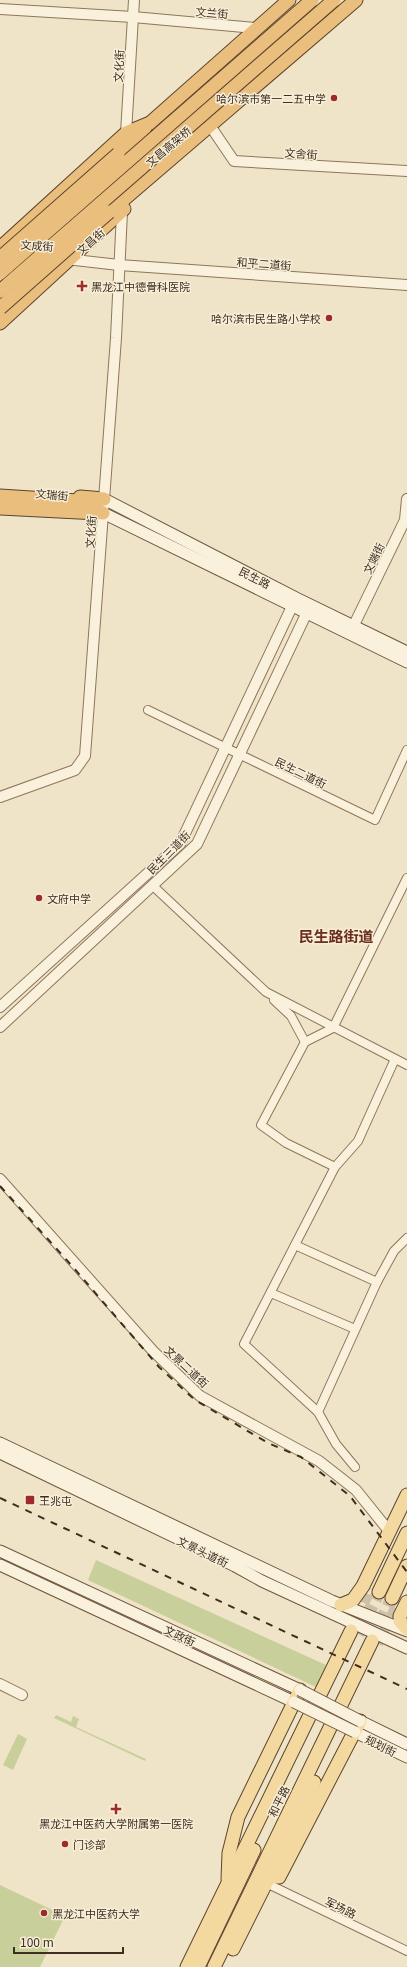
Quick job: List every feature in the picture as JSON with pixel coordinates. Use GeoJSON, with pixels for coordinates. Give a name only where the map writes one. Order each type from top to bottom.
{"type":"FeatureCollection","features":[{"type":"Feature","properties":{"kind":"highway","name":"文昌高架桥"},"geometry":{"type":"LineString","coordinates":[[0,273],[312,0]]}},
{"type":"Feature","properties":{"kind":"highway","name":"文昌高架桥"},"geometry":{"type":"LineString","coordinates":[[0,291],[334,0]]}},
{"type":"Feature","properties":{"kind":"highway"},"geometry":{"type":"LineString","coordinates":[[0,308],[116,212],[176,156],[356,0]]}},
{"type":"Feature","properties":{"kind":"highway"},"geometry":{"type":"LineString","coordinates":[[0,258],[118,154],[150,123],[286,1]]}},
{"type":"Feature","properties":{"kind":"highway"},"geometry":{"type":"LineString","coordinates":[[0,248],[126,133],[150,123]]}},
{"type":"Feature","properties":{"kind":"highway","name":"文昌街"},"geometry":{"type":"LineString","coordinates":[[0,323],[70,259],[116,212]]}},
{"type":"Feature","properties":{"kind":"highway","name":"文瑞街"},"geometry":{"type":"LineString","coordinates":[[0,489],[104,499]]}},
{"type":"Feature","properties":{"kind":"highway"},"geometry":{"type":"LineString","coordinates":[[0,496],[66,500],[88,504],[103,513]]}},
{"type":"Feature","properties":{"kind":"highway","name":"文瑞街"},"geometry":{"type":"LineString","coordinates":[[0,508],[103,513]]}},
{"type":"Feature","properties":{"kind":"main road","name":"民生路"},"geometry":{"type":"LineString","coordinates":[[104,499],[294,602]]}},
{"type":"Feature","properties":{"kind":"main road","name":"民生路"},"geometry":{"type":"LineString","coordinates":[[103,513],[294,602],[407,662]]}},
{"type":"Feature","properties":{"kind":"main road","name":"民生路"},"geometry":{"type":"LineString","coordinates":[[308,609],[353,627],[407,652]]}},
{"type":"Feature","properties":{"kind":"main road","name":"文景头道街"},"geometry":{"type":"LineString","coordinates":[[0,1443],[341,1605],[407,1630]]}},
{"type":"Feature","properties":{"kind":"main road","name":"文景头道街"},"geometry":{"type":"LineString","coordinates":[[0,1453],[235,1566],[262,1581],[407,1648]]}},
{"type":"Feature","properties":{"kind":"main road"},"geometry":{"type":"LineString","coordinates":[[341,1605],[353,1600],[363,1586],[407,1495]]}},
{"type":"Feature","properties":{"kind":"main road"},"geometry":{"type":"LineString","coordinates":[[407,1513],[375,1591],[407,1533]]}},
{"type":"Feature","properties":{"kind":"main road","name":"文政街"},"geometry":{"type":"LineString","coordinates":[[0,1551],[300,1690],[358,1726]]}},
{"type":"Feature","properties":{"kind":"main road","name":"文政街"},"geometry":{"type":"LineString","coordinates":[[0,1565],[294,1702],[358,1726]]}},
{"type":"Feature","properties":{"kind":"main road"},"geometry":{"type":"LineString","coordinates":[[407,1566],[399,1601],[400,1621],[407,1630]]}},
{"type":"Feature","properties":{"kind":"main road"},"geometry":{"type":"LineString","coordinates":[[399,1601],[407,1582]]}},
{"type":"Feature","properties":{"kind":"main road","name":"和平路"},"geometry":{"type":"LineString","coordinates":[[198,1967],[228,1906],[354,1632],[228,1884]]}},
{"type":"Feature","properties":{"kind":"main road","name":"和平路"},"geometry":{"type":"LineString","coordinates":[[214,1967],[265,1878],[375,1642]]}},
{"type":"Feature","properties":{"kind":"main road"},"geometry":{"type":"LineString","coordinates":[[228,1906],[229,1853],[238,1817],[300,1690]]}},
{"type":"Feature","properties":{"kind":"main road"},"geometry":{"type":"LineString","coordinates":[[224,1967],[265,1878],[279,1877],[358,1726]]}},
{"type":"Feature","properties":{"kind":"main road","name":"规划街"},"geometry":{"type":"LineString","coordinates":[[358,1726],[407,1744]]}},
{"type":"Feature","properties":{"kind":"main road","name":"规划街"},"geometry":{"type":"LineString","coordinates":[[358,1726],[407,1757]]}},
{"type":"Feature","properties":{"kind":"main road"},"geometry":{"type":"LineString","coordinates":[[187,1967],[228,1884],[247,1865]]}},
{"type":"Feature","properties":{"kind":"street","name":"文化街"},"geometry":{"type":"LineString","coordinates":[[126,133],[134,0]]}},
{"type":"Feature","properties":{"kind":"street","name":"文兰街"},"geometry":{"type":"LineString","coordinates":[[0,9],[133,17],[255,28]]}},
{"type":"Feature","properties":{"kind":"street","name":"文舍街"},"geometry":{"type":"LineString","coordinates":[[211,127],[234,161],[407,171]]}},
{"type":"Feature","properties":{"kind":"street","name":"文化街"},"geometry":{"type":"LineString","coordinates":[[0,797],[76,770],[85,756],[116,338],[119,265],[116,212]]}},
{"type":"Feature","properties":{"kind":"street","name":"文成街"},"geometry":{"type":"LineString","coordinates":[[0,255],[70,259],[119,265]]}},
{"type":"Feature","properties":{"kind":"street","name":"和平二道街"},"geometry":{"type":"LineString","coordinates":[[119,265],[407,285]]}},
{"type":"Feature","properties":{"kind":"street","name":"文端街"},"geometry":{"type":"LineString","coordinates":[[353,627],[405,520],[407,499]]}},
{"type":"Feature","properties":{"kind":"street","name":"民生三道街"},"geometry":{"type":"LineString","coordinates":[[0,1007],[180,844],[294,602]]}},
{"type":"Feature","properties":{"kind":"street","name":"民生三道街"},"geometry":{"type":"LineString","coordinates":[[0,1027],[197,844],[238,754],[308,609]]}},
{"type":"Feature","properties":{"kind":"street","name":"民生二道街"},"geometry":{"type":"LineString","coordinates":[[148,710],[375,820],[407,750]]}},
{"type":"Feature","properties":{"kind":"street"},"geometry":{"type":"LineString","coordinates":[[335,1167],[286,1143],[261,1125],[305,1042],[333,1028],[407,878]]}},
{"type":"Feature","properties":{"kind":"street"},"geometry":{"type":"LineString","coordinates":[[152,885],[291,1016],[305,1042]]}},
{"type":"Feature","properties":{"kind":"street"},"geometry":{"type":"LineString","coordinates":[[266,992],[407,1065]]}},
{"type":"Feature","properties":{"kind":"street"},"geometry":{"type":"LineString","coordinates":[[355,1467],[336,1444],[318,1412],[244,1344],[335,1167],[358,1141],[395,1059]]}},
{"type":"Feature","properties":{"kind":"street","name":"文景二道街"},"geometry":{"type":"LineString","coordinates":[[0,1179],[153,1351],[200,1396],[319,1461],[356,1490],[389,1531]]}},
{"type":"Feature","properties":{"kind":"street"},"geometry":{"type":"LineString","coordinates":[[318,1412],[377,1282],[394,1251],[407,1238]]}},
{"type":"Feature","properties":{"kind":"street"},"geometry":{"type":"LineString","coordinates":[[295,1245],[377,1282]]}},
{"type":"Feature","properties":{"kind":"street"},"geometry":{"type":"LineString","coordinates":[[271,1293],[355,1329]]}},
{"type":"Feature","properties":{"kind":"street"},"geometry":{"type":"LineString","coordinates":[[0,1684],[22,1695]]}},
{"type":"Feature","properties":{"kind":"street","name":"军场路"},"geometry":{"type":"LineString","coordinates":[[265,1878],[407,1951]]}},
{"type":"Feature","properties":{"kind":"green space"},"geometry":{"type":"Polygon","coordinates":[[[96,1560],[326,1665],[316,1687],[88,1580],[96,1560]]]}},
{"type":"Feature","properties":{"kind":"green space"},"geometry":{"type":"Polygon","coordinates":[[[56,1715],[71,1722],[73,1716],[79,1719],[76,1727],[146,1759],[145,1761],[54,1718],[56,1715]]]}},
{"type":"Feature","properties":{"kind":"green space"},"geometry":{"type":"Polygon","coordinates":[[[18,1734],[27,1739],[13,1770],[3,1765],[18,1734]]]}},
{"type":"Feature","properties":{"kind":"green space"},"geometry":{"type":"Polygon","coordinates":[[[0,1885],[65,1916],[40,1967],[0,1967],[0,1885]]]}},
{"type":"Feature","properties":{"kind":"tunnel"},"geometry":{"type":"LineString","coordinates":[[351,1630],[371,1589]]}},
{"type":"Feature","properties":{"kind":"tunnel"},"geometry":{"type":"LineString","coordinates":[[358,1634],[379,1592]]}},
{"type":"Feature","properties":{"kind":"tunnel"},"geometry":{"type":"LineString","coordinates":[[372,1641],[392,1598]]}},
{"type":"Feature","properties":{"kind":"tunnel"},"geometry":{"type":"LineString","coordinates":[[378,1644],[398,1601]]}},
{"type":"Feature","properties":{"kind":"railway"},"geometry":{"type":"LineString","coordinates":[[0,1186],[73,1267],[159,1367],[195,1400],[268,1443],[301,1457],[350,1496],[407,1572]]}},
{"type":"Feature","properties":{"kind":"railway"},"geometry":{"type":"LineString","coordinates":[[0,1498],[407,1689]]}},
{"type":"Feature","properties":{"kind":"place","name":"哈尔滨市第一二五中学"},"geometry":{"type":"Point","coordinates":[334,98]}},
{"type":"Feature","properties":{"kind":"place","name":"黑龙江中德骨科医院"},"geometry":{"type":"Point","coordinates":[82,286]}},
{"type":"Feature","properties":{"kind":"place","name":"哈尔滨市民生路小学校"},"geometry":{"type":"Point","coordinates":[329,318]}},
{"type":"Feature","properties":{"kind":"place","name":"文府中学"},"geometry":{"type":"Point","coordinates":[39,898]}},
{"type":"Feature","properties":{"kind":"place","name":"王兆屯"},"geometry":{"type":"Point","coordinates":[30,1500]}},
{"type":"Feature","properties":{"kind":"place","name":"黑龙江中医药大学附属第一医院"},"geometry":{"type":"Point","coordinates":[116,1809]}},
{"type":"Feature","properties":{"kind":"place","name":"门诊部"},"geometry":{"type":"Point","coordinates":[65,1844]}},
{"type":"Feature","properties":{"kind":"place","name":"黑龙江中医药大学"},"geometry":{"type":"Point","coordinates":[44,1913]}},
{"type":"Feature","properties":{"kind":"district","name":"民生路街道"},"geometry":{"type":"Point","coordinates":[336,935]}}]}
